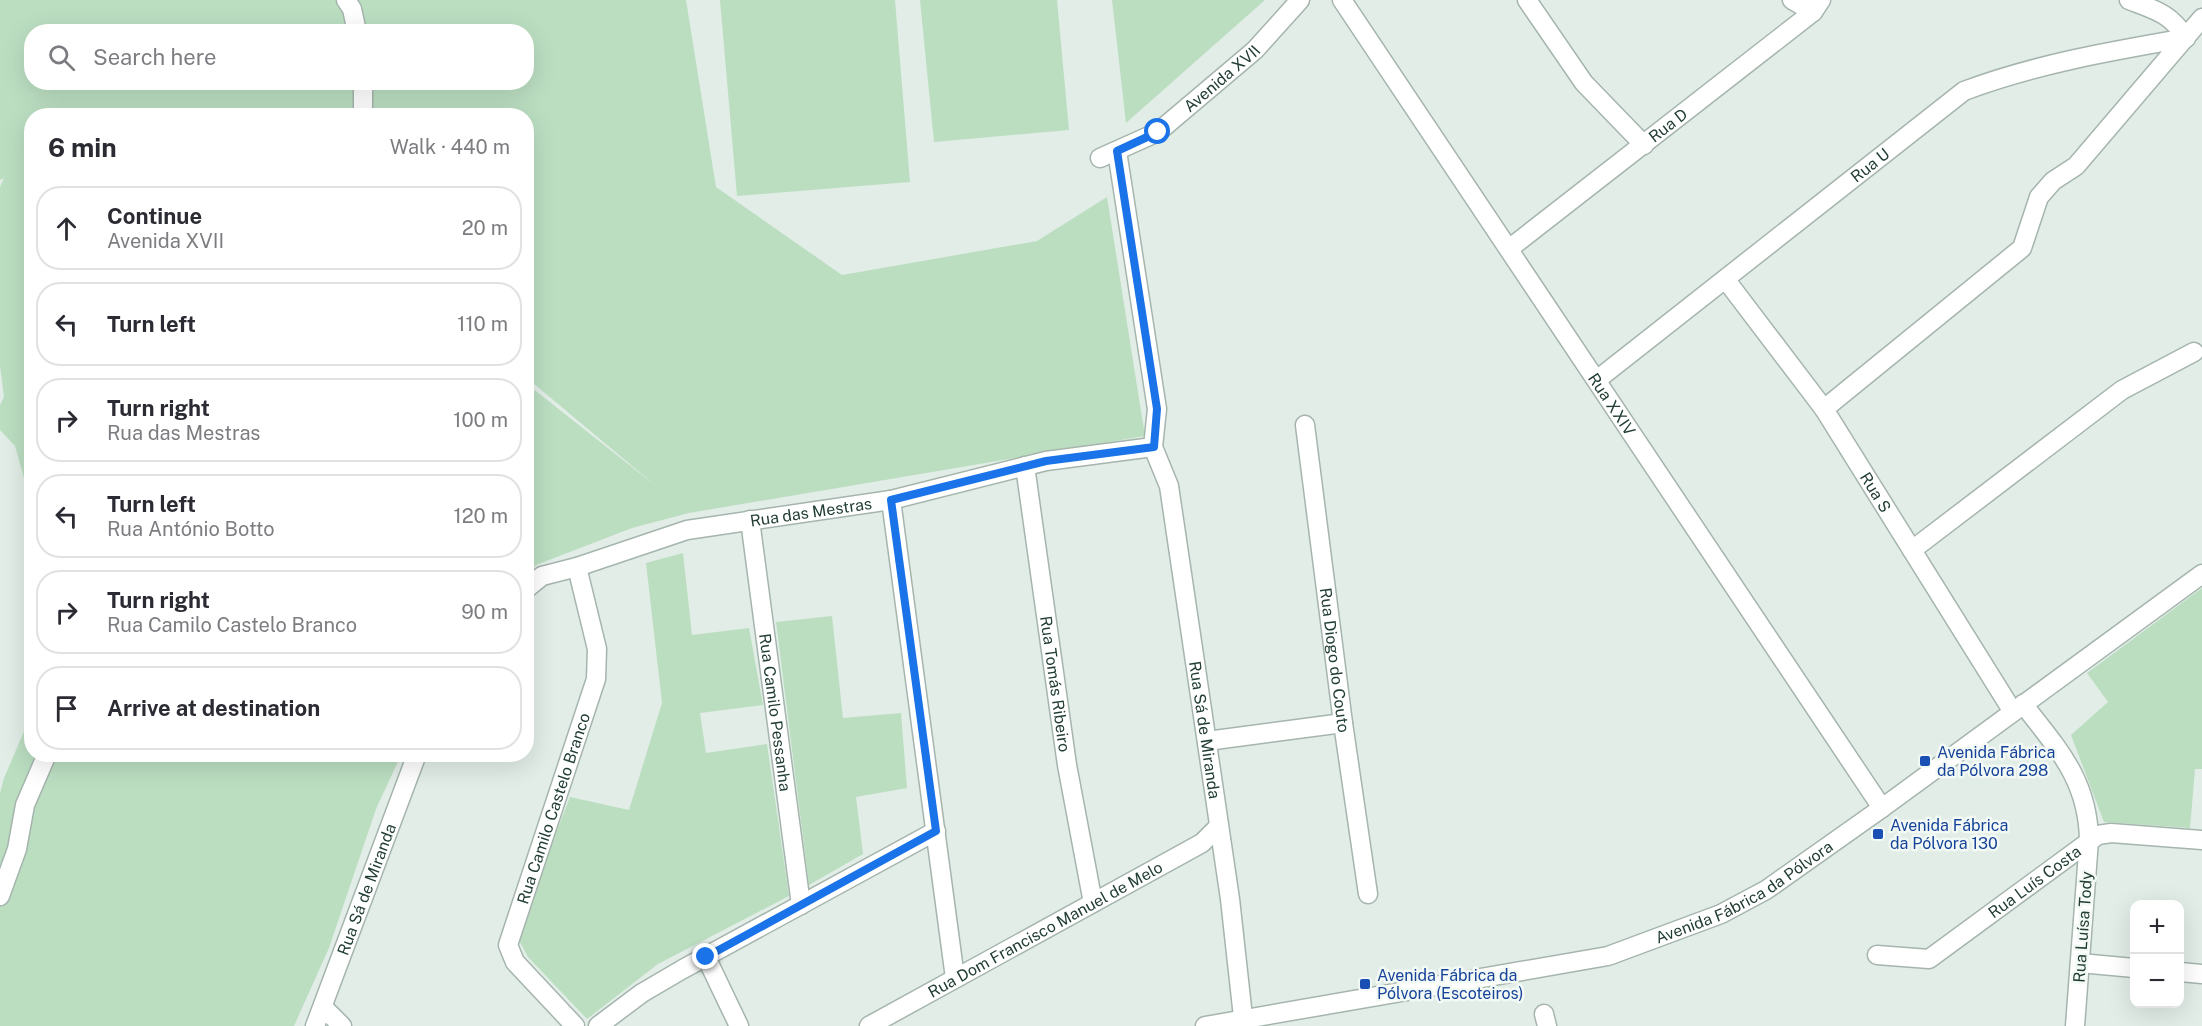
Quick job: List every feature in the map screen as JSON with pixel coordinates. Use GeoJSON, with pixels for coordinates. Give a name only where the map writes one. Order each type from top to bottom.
{"type":"FeatureCollection","features":[{"type":"Feature","properties":{"kind":"street"},"geometry":{"type":"LineString","coordinates":[[346,0],[352,9],[355,24]]}},
{"type":"Feature","properties":{"kind":"street","name":"Avenida XVII"},"geometry":{"type":"LineString","coordinates":[[1154,447],[1157,409],[1109,154],[1158,132],[1255,50],[1300,0]]}},
{"type":"Feature","properties":{"kind":"street","name":"Rua XXIV"},"geometry":{"type":"LineString","coordinates":[[1342,0],[1510,248],[1882,808]]}},
{"type":"Feature","properties":{"kind":"street"},"geometry":{"type":"LineString","coordinates":[[1527,0],[1584,83],[1644,145]]}},
{"type":"Feature","properties":{"kind":"street"},"geometry":{"type":"LineString","coordinates":[[1792,0],[1817,6]]}},
{"type":"Feature","properties":{"kind":"street"},"geometry":{"type":"LineString","coordinates":[[2129,0],[2159,11],[2176,22],[2186,38]]}},
{"type":"Feature","properties":{"kind":"street","name":"Rua D"},"geometry":{"type":"LineString","coordinates":[[1510,248],[1644,145],[1817,6]]}},
{"type":"Feature","properties":{"kind":"street"},"geometry":{"type":"LineString","coordinates":[[1824,409],[2022,248],[2039,196],[2053,181],[2076,166],[2202,18]]}},
{"type":"Feature","properties":{"kind":"street","name":"Rua U"},"geometry":{"type":"LineString","coordinates":[[1598,380],[1964,91],[2006,75],[2103,53],[2186,38]]}},
{"type":"Feature","properties":{"kind":"street"},"geometry":{"type":"LineString","coordinates":[[363,90],[363,108]]}},
{"type":"Feature","properties":{"kind":"street","name":"Rua S"},"geometry":{"type":"LineString","coordinates":[[1726,280],[1824,409],[1912,550],[2018,708]]}},
{"type":"Feature","properties":{"kind":"street"},"geometry":{"type":"LineString","coordinates":[[1912,550],[2122,390],[2194,352]]}},
{"type":"Feature","properties":{"kind":"street","name":"Rua Diogo do Couto"},"geometry":{"type":"LineString","coordinates":[[1305,425],[1343,723],[1368,894]]}},
{"type":"Feature","properties":{"kind":"street","name":"Rua das Mestras"},"geometry":{"type":"LineString","coordinates":[[577,567],[687,530],[891,500],[1025,466],[1120,449],[1154,447]]}},
{"type":"Feature","properties":{"kind":"street","name":"Rua Sá de Miranda"},"geometry":{"type":"LineString","coordinates":[[1154,447],[1169,486],[1232,909],[1242,1017]]}},
{"type":"Feature","properties":{"kind":"street","name":"Rua Tomás Ribeiro"},"geometry":{"type":"LineString","coordinates":[[1025,466],[1067,765],[1093,903]]}},
{"type":"Feature","properties":{"kind":"street"},"geometry":{"type":"LineString","coordinates":[[891,500],[955,978]]}},
{"type":"Feature","properties":{"kind":"street","name":"Rua Camilo Pessanha"},"geometry":{"type":"LineString","coordinates":[[750,520],[801,905]]}},
{"type":"Feature","properties":{"kind":"street"},"geometry":{"type":"LineString","coordinates":[[534,582],[542,576],[577,567]]}},
{"type":"Feature","properties":{"kind":"street","name":"Rua Camilo Castelo Branco"},"geometry":{"type":"LineString","coordinates":[[575,1026],[515,962],[508,945],[596,679],[597,649],[577,567]]}},
{"type":"Feature","properties":{"kind":"street","name":"Avenida Fábrica da Pólvora"},"geometry":{"type":"LineString","coordinates":[[1205,1026],[1242,1017],[1608,956],[1721,914],[1766,890],[2202,574]]}},
{"type":"Feature","properties":{"kind":"street","name":"Rua Luísa Tody"},"geometry":{"type":"LineString","coordinates":[[2018,708],[2074,772],[2089,814],[2090,840],[2076,1026]]}},
{"type":"Feature","properties":{"kind":"street"},"geometry":{"type":"LineString","coordinates":[[1207,741],[1343,723]]}},
{"type":"Feature","properties":{"kind":"street"},"geometry":{"type":"LineString","coordinates":[[0,896],[17,849],[25,805],[44,762]]}},
{"type":"Feature","properties":{"kind":"street","name":"Rua Sá de Miranda"},"geometry":{"type":"LineString","coordinates":[[315,1026],[414,762]]}},
{"type":"Feature","properties":{"kind":"street","name":"Rua Dom Francisco Manuel de Melo"},"geometry":{"type":"LineString","coordinates":[[869,1026],[1202,843],[1218,827]]}},
{"type":"Feature","properties":{"kind":"street"},"geometry":{"type":"LineString","coordinates":[[598,1026],[642,993],[936,831]]}},
{"type":"Feature","properties":{"kind":"street","name":"Rua Luís Costa"},"geometry":{"type":"LineString","coordinates":[[1877,955],[1929,959],[2090,840],[2111,833],[2202,840]]}},
{"type":"Feature","properties":{"kind":"street"},"geometry":{"type":"LineString","coordinates":[[706,957],[739,1026]]}},
{"type":"Feature","properties":{"kind":"street"},"geometry":{"type":"LineString","coordinates":[[2080,963],[2130,968]]}},
{"type":"Feature","properties":{"kind":"street"},"geometry":{"type":"LineString","coordinates":[[2184,972],[2202,974]]}},
{"type":"Feature","properties":{"kind":"street"},"geometry":{"type":"LineString","coordinates":[[323,1007],[342,1026]]}},
{"type":"Feature","properties":{"kind":"green space"},"geometry":{"type":"Polygon","coordinates":[[[0,0],[686,0],[716,187],[842,275],[1037,241],[1107,197],[1145,436],[689,513],[632,528],[534,567],[534,390],[656,486],[534,384],[534,108],[24,108],[24,478],[15,446],[0,430],[0,405],[4,397],[0,366],[0,187],[4,178],[0,180],[0,0]]]}},
{"type":"Feature","properties":{"kind":"green space"},"geometry":{"type":"Polygon","coordinates":[[[720,0],[895,0],[910,182],[737,196],[720,0]]]}},
{"type":"Feature","properties":{"kind":"green space"},"geometry":{"type":"Polygon","coordinates":[[[920,0],[1057,0],[1069,130],[934,142],[920,0]]]}},
{"type":"Feature","properties":{"kind":"green space"},"geometry":{"type":"Polygon","coordinates":[[[1112,0],[1265,0],[1126,123],[1112,0]]]}},
{"type":"Feature","properties":{"kind":"green space"},"geometry":{"type":"Polygon","coordinates":[[[683,553],[692,635],[749,628],[763,705],[700,713],[706,753],[767,744],[789,896],[658,964],[587,1019],[528,957],[516,935],[570,797],[629,810],[662,703],[646,563],[683,553]]]}},
{"type":"Feature","properties":{"kind":"green space"},"geometry":{"type":"Polygon","coordinates":[[[2202,588],[2202,769],[2195,769],[2190,828],[2104,822],[2071,735],[2108,702],[2087,673],[2202,588]]]}},
{"type":"Feature","properties":{"kind":"green space"},"geometry":{"type":"Polygon","coordinates":[[[832,616],[843,718],[901,713],[907,788],[856,797],[863,854],[809,885],[776,622],[832,616]]]}},
{"type":"Feature","properties":{"kind":"green space"},"geometry":{"type":"Polygon","coordinates":[[[24,731],[24,762],[398,762],[376,809],[329,948],[294,1026],[0,1026],[0,793],[24,731]]]}},
{"type":"Feature","properties":{"kind":"place","name":"Avenida Fábrica da Pólvora 298"},"geometry":{"type":"Point","coordinates":[1925,761]}},
{"type":"Feature","properties":{"kind":"place","name":"Avenida Fábrica da Pólvora 130"},"geometry":{"type":"Point","coordinates":[1878,834]}},
{"type":"Feature","properties":{"kind":"place","name":"Avenida Fábrica da Pólvora (Escoteiros)"},"geometry":{"type":"Point","coordinates":[1365,984]}},
{"type":"Feature","properties":{"kind":"route"},"geometry":{"type":"LineString","coordinates":[[706,957],[936,831],[891,500],[1046,461],[1120,449],[1154,447],[1157,409],[1117,151],[1158,132]]}}]}
